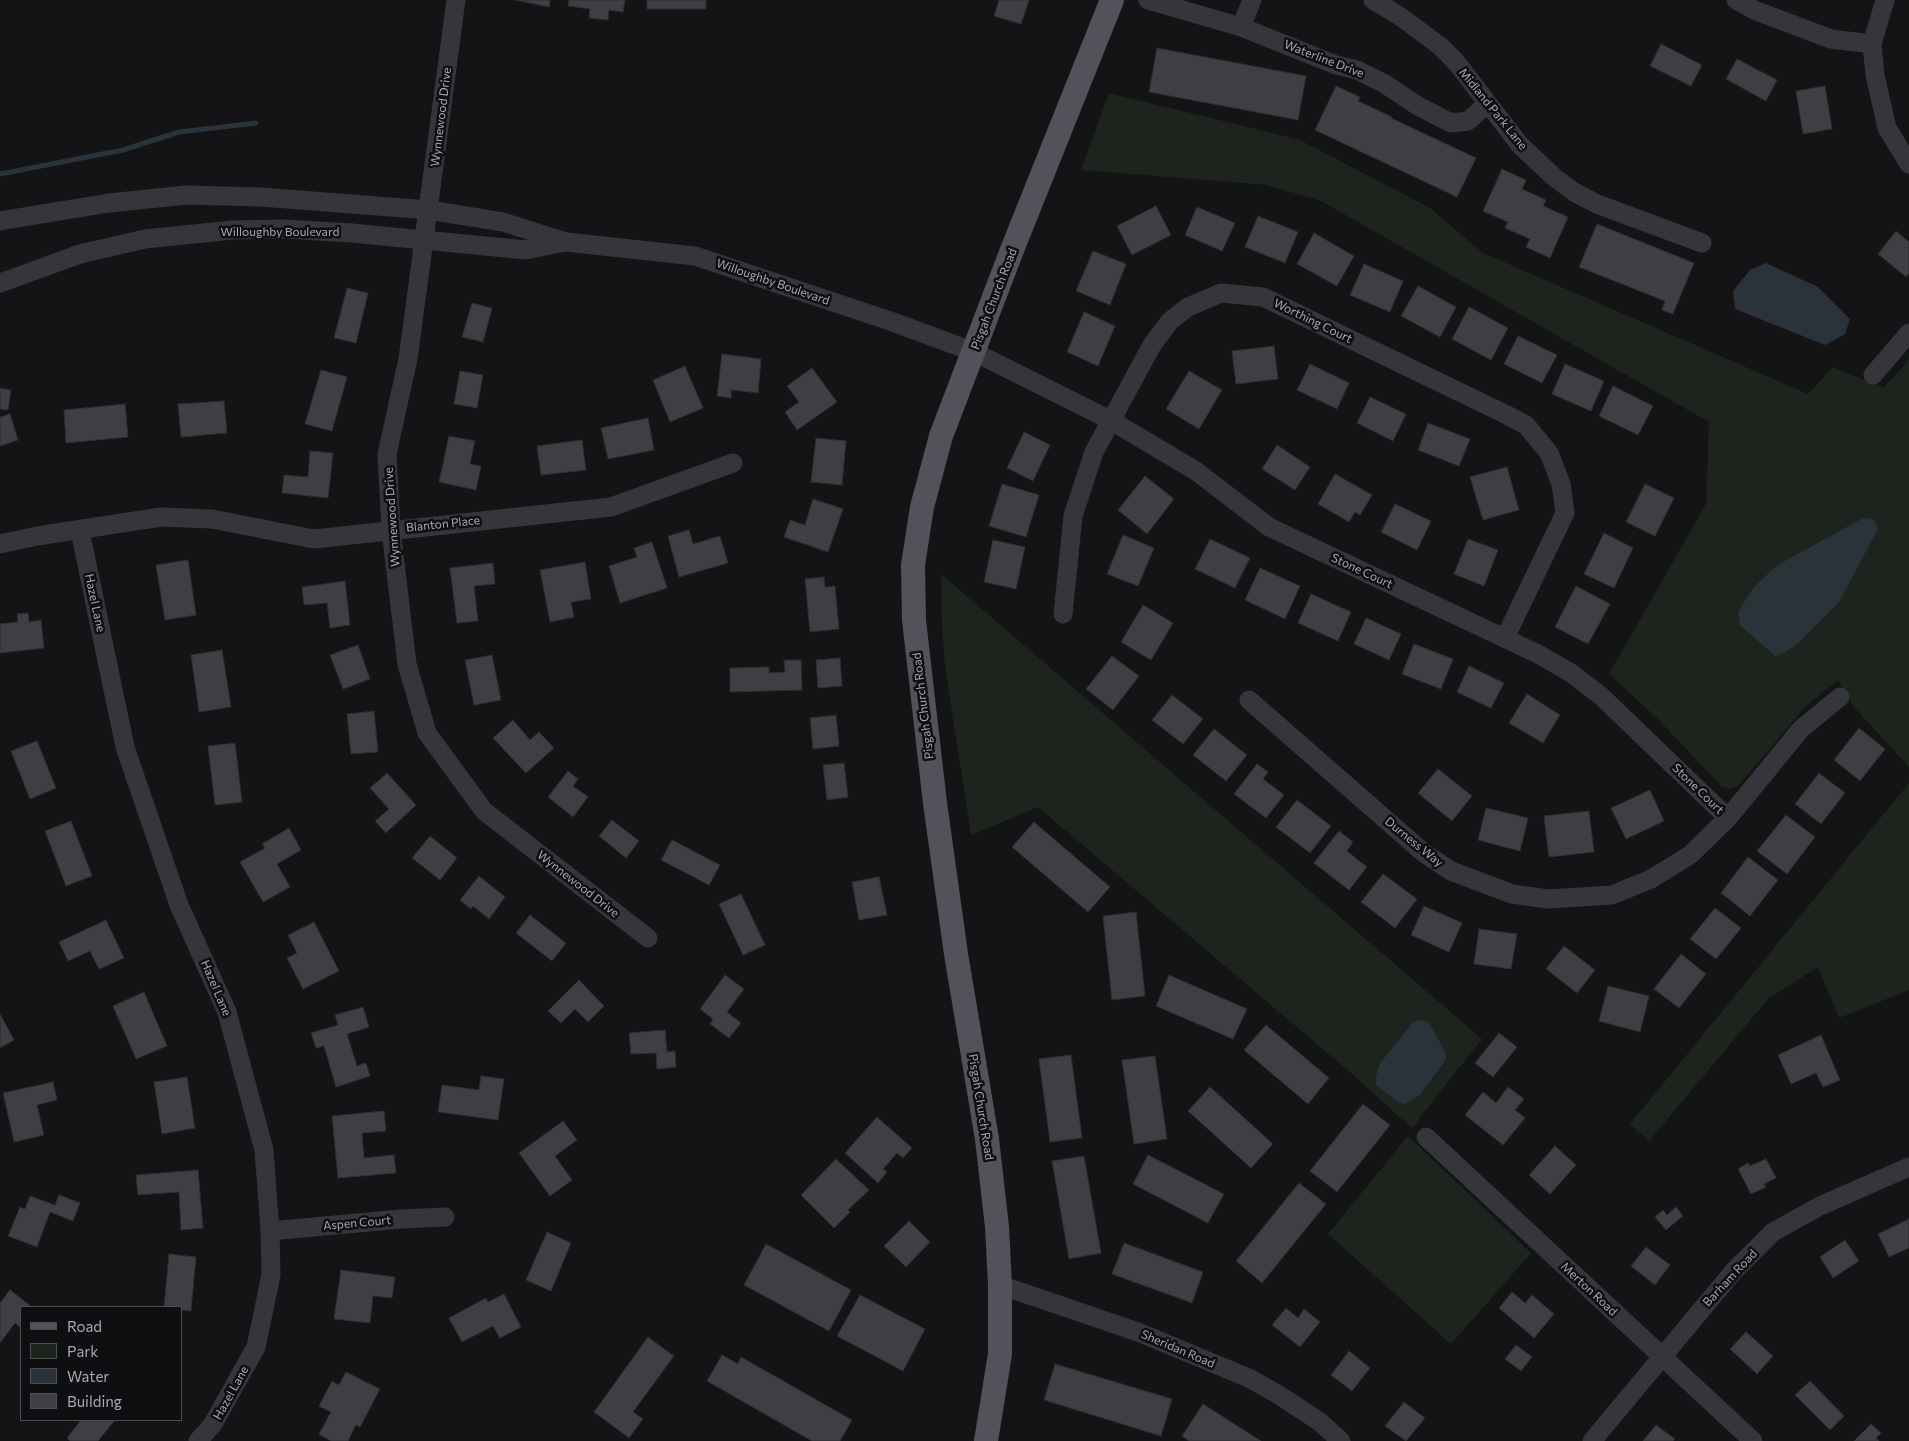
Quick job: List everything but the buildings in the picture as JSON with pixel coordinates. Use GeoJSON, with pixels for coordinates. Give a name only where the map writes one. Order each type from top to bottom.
{"type":"FeatureCollection","features":[{"type":"Feature","properties":{"kind":"main road","name":"Pisgah Church Road"},"geometry":{"type":"LineString","coordinates":[[986,1441],[1000,1354],[1000,1285],[997,1227],[988,1140],[956,954],[935,803],[914,620],[913,564],[922,507],[941,436],[1012,250],[1112,0]]}},
{"type":"Feature","properties":{"kind":"street","name":"Wynnewood Drive"},"geometry":{"type":"LineString","coordinates":[[456,0],[408,359],[387,454],[391,530],[407,664],[427,733],[484,810],[648,938]]}},
{"type":"Feature","properties":{"kind":"street","name":"Waterline Drive"},"geometry":{"type":"LineString","coordinates":[[1148,0],[1242,27],[1336,65],[1357,70],[1385,84],[1418,106],[1451,123],[1468,121],[1487,104]]}},
{"type":"Feature","properties":{"kind":"street"},"geometry":{"type":"LineString","coordinates":[[1242,27],[1252,0]]}},
{"type":"Feature","properties":{"kind":"street","name":"Midland Park Lane"},"geometry":{"type":"LineString","coordinates":[[1373,0],[1422,31],[1440,46],[1456,62],[1520,145],[1554,177],[1574,192],[1597,204],[1702,243]]}},
{"type":"Feature","properties":{"kind":"street"},"geometry":{"type":"LineString","coordinates":[[1736,0],[1754,10],[1831,39],[1872,44]]}},
{"type":"Feature","properties":{"kind":"street"},"geometry":{"type":"LineString","coordinates":[[1885,0],[1872,44],[1875,75],[1887,128],[1909,164]]}},
{"type":"Feature","properties":{"kind":"street","name":"Willoughby Boulevard"},"geometry":{"type":"LineString","coordinates":[[0,221],[109,203],[186,195],[261,197],[429,210],[503,222],[566,242],[695,256],[893,322],[974,352]]}},
{"type":"Feature","properties":{"kind":"street","name":"Willoughby Boulevard"},"geometry":{"type":"LineString","coordinates":[[0,283],[80,254],[145,239],[234,230],[352,233],[526,250],[566,242]]}},
{"type":"Feature","properties":{"kind":"street","name":"Worthing Court"},"geometry":{"type":"LineString","coordinates":[[1063,614],[1073,516],[1094,452],[1152,345],[1170,321],[1188,307],[1221,293],[1263,298],[1526,425],[1549,453],[1561,484],[1565,513],[1505,638]]}},
{"type":"Feature","properties":{"kind":"street"},"geometry":{"type":"LineString","coordinates":[[1873,375],[1909,333]]}},
{"type":"Feature","properties":{"kind":"street","name":"Stone Court"},"geometry":{"type":"LineString","coordinates":[[974,352],[1110,420],[1196,471],[1269,527],[1505,638],[1571,673],[1601,696],[1728,818]]}},
{"type":"Feature","properties":{"kind":"street","name":"Blanton Place"},"geometry":{"type":"LineString","coordinates":[[0,544],[37,536],[161,517],[212,519],[314,539],[611,507],[733,463]]}},
{"type":"Feature","properties":{"kind":"street","name":"Hazel Lane"},"geometry":{"type":"LineString","coordinates":[[80,530],[125,747],[179,905],[228,1012],[264,1150],[270,1231],[270,1275],[256,1347],[213,1424],[198,1441]]}},
{"type":"Feature","properties":{"kind":"street","name":"Durness Way"},"geometry":{"type":"LineString","coordinates":[[1249,700],[1424,853],[1451,871],[1512,894],[1548,899],[1612,895],[1651,878],[1690,855],[1728,818],[1801,729],[1840,697]]}},
{"type":"Feature","properties":{"kind":"street","name":"Merton Road"},"geometry":{"type":"LineString","coordinates":[[1426,1137],[1753,1441]]}},
{"type":"Feature","properties":{"kind":"street","name":"Barham Road"},"geometry":{"type":"LineString","coordinates":[[1592,1441],[1733,1272],[1773,1232],[1820,1206],[1909,1167]]}},
{"type":"Feature","properties":{"kind":"street","name":"Aspen Court"},"geometry":{"type":"LineString","coordinates":[[270,1231],[444,1217]]}},
{"type":"Feature","properties":{"kind":"street","name":"Sheridan Road"},"geometry":{"type":"LineString","coordinates":[[1000,1285],[1138,1332],[1251,1379],[1320,1422],[1342,1441]]}},
{"type":"Feature","properties":{"kind":"green space"},"geometry":{"type":"Polygon","coordinates":[[[1109,93],[1300,140],[1430,208],[1483,253],[1808,394],[1833,367],[1884,388],[1909,359],[1909,767],[1854,707],[1838,680],[1806,706],[1738,786],[1731,789],[1722,787],[1658,719],[1609,674],[1706,504],[1709,422],[1321,201],[1267,185],[1081,170],[1109,93]]]}},
{"type":"Feature","properties":{"kind":"green space"},"geometry":{"type":"Polygon","coordinates":[[[941,574],[1482,1039],[1420,1117],[1413,1129],[1352,1074],[1038,807],[971,835],[945,667],[941,574]],[[1421,1020],[1413,1022],[1380,1063],[1419,1096],[1446,1060],[1446,1054],[1421,1020]]]}},
{"type":"Feature","properties":{"kind":"green space"},"geometry":{"type":"Polygon","coordinates":[[[1909,783],[1909,990],[1839,1018],[1818,967],[1768,999],[1649,1141],[1630,1124],[1909,783]]]}},
{"type":"Feature","properties":{"kind":"green space"},"geometry":{"type":"Polygon","coordinates":[[[1408,1136],[1531,1253],[1451,1344],[1328,1234],[1408,1136]]]}},
{"type":"Feature","properties":{"kind":"water"},"geometry":{"type":"Polygon","coordinates":[[[1766,263],[1818,287],[1850,319],[1845,334],[1825,345],[1735,309],[1733,291],[1750,270],[1766,263]]]}},
{"type":"Feature","properties":{"kind":"water"},"geometry":{"type":"Polygon","coordinates":[[[1863,518],[1874,519],[1878,529],[1839,602],[1795,646],[1776,657],[1740,625],[1738,612],[1753,588],[1776,566],[1863,518]]]}},
{"type":"Feature","properties":{"kind":"water"},"geometry":{"type":"Polygon","coordinates":[[[1421,1020],[1429,1022],[1446,1054],[1446,1060],[1419,1096],[1404,1104],[1398,1102],[1376,1085],[1375,1079],[1380,1063],[1413,1022],[1421,1020]]]}},
{"type":"Feature","properties":{"kind":"waterway"},"geometry":{"type":"LineString","coordinates":[[0,174],[123,150],[179,132],[256,123]]}}]}
